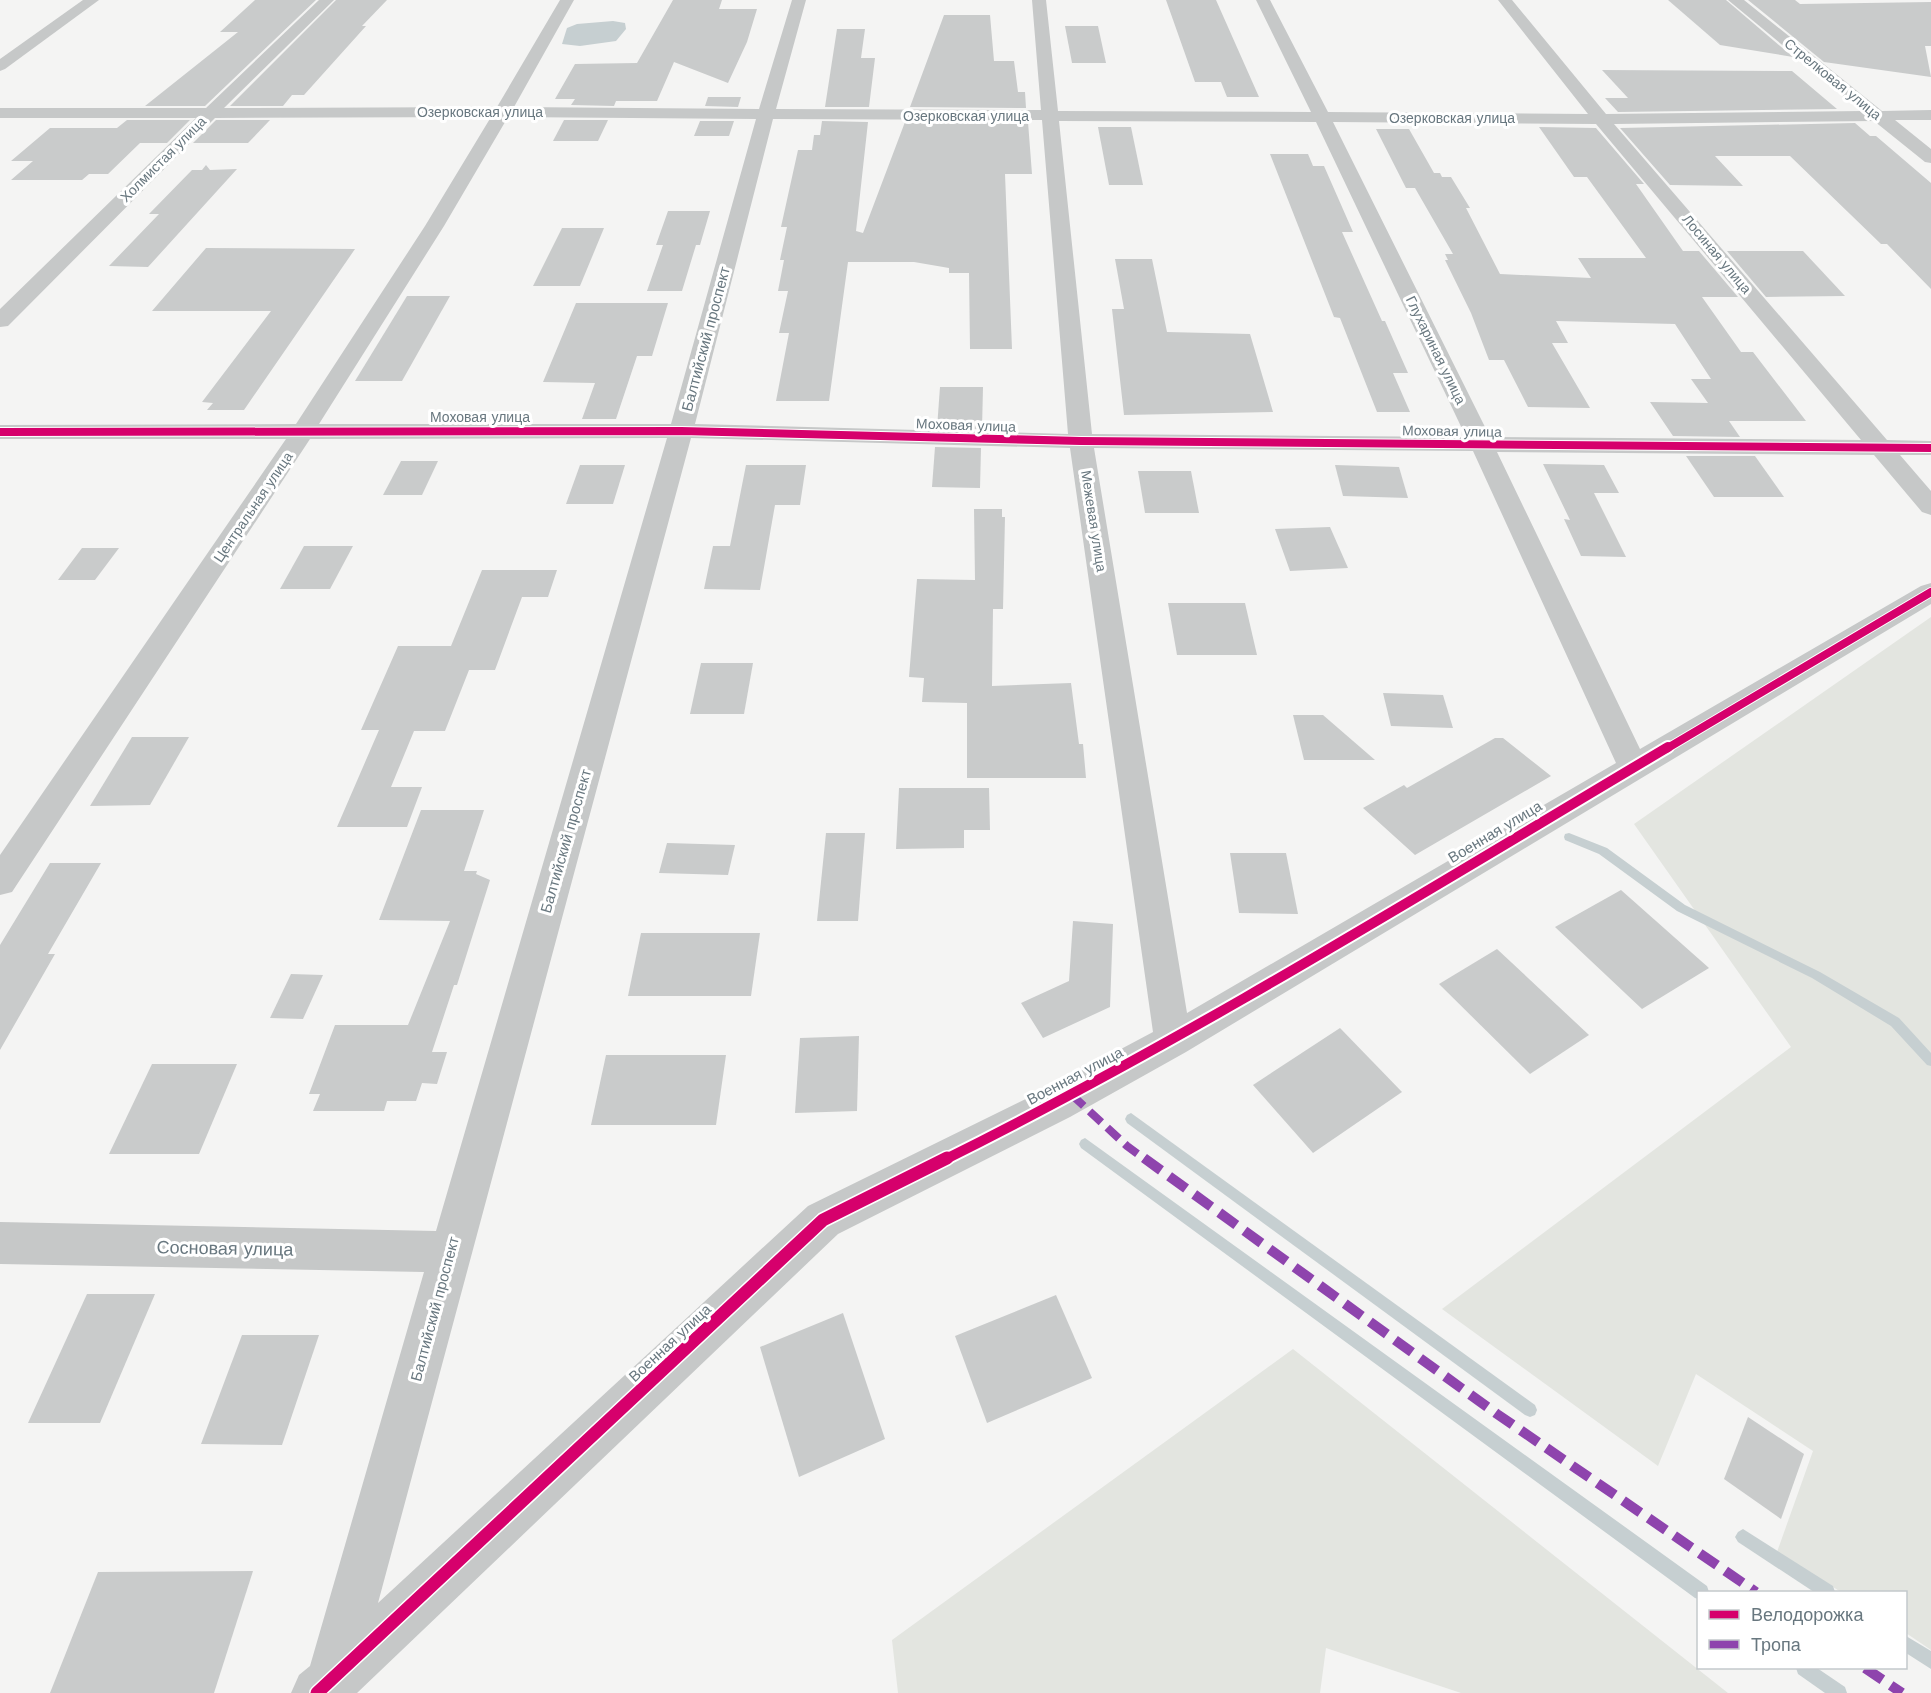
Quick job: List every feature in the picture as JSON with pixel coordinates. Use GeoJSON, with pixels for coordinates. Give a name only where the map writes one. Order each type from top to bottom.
{"type":"FeatureCollection","features":[{"type":"Feature","properties":{"kind":"street"},"geometry":{"type":"LineString","coordinates":[[0,66],[92,0]]}},
{"type":"Feature","properties":{"kind":"street","name":"Холмистая улица"},"geometry":{"type":"LineString","coordinates":[[0,321],[209,113],[327,0]]}},
{"type":"Feature","properties":{"kind":"street","name":"Центральная улица"},"geometry":{"type":"LineString","coordinates":[[0,882],[304,431],[505,112],[567,0]]}},
{"type":"Feature","properties":{"kind":"street","name":"Балтийский проспект"},"geometry":{"type":"LineString","coordinates":[[324,1688],[450,1252],[681,431],[799,0]]}},
{"type":"Feature","properties":{"kind":"street","name":"Межевая улица"},"geometry":{"type":"LineString","coordinates":[[1039,0],[1081,441],[1173,1040]]}},
{"type":"Feature","properties":{"kind":"street","name":"Глухариная улица"},"geometry":{"type":"LineString","coordinates":[[1263,0],[1323,117],[1482,445],[1634,768]]}},
{"type":"Feature","properties":{"kind":"street","name":"Лосиная улица"},"geometry":{"type":"LineString","coordinates":[[1504,0],[1601,119],[1931,507]]}},
{"type":"Feature","properties":{"kind":"street","name":"Стрелковая улица"},"geometry":{"type":"LineString","coordinates":[[1735,0],[1931,158]]}},
{"type":"Feature","properties":{"kind":"street","name":"Озерковская улица"},"geometry":{"type":"LineString","coordinates":[[0,113],[505,112],[1601,119],[1931,115]]}},
{"type":"Feature","properties":{"kind":"street","name":"Моховая улица"},"geometry":{"type":"LineString","coordinates":[[0,432],[681,431],[1081,441],[1931,448]]}},
{"type":"Feature","properties":{"kind":"street","name":"Военная улица"},"geometry":{"type":"LineString","coordinates":[[324,1688],[823,1220],[1056,1104],[1173,1040],[1931,592]]}},
{"type":"Feature","properties":{"kind":"street","name":"Сосновая улица"},"geometry":{"type":"LineString","coordinates":[[0,1243],[450,1252]]}},
{"type":"Feature","properties":{"kind":"shaded area"},"geometry":{"type":"Polygon","coordinates":[[[613,21],[625,23],[626,29],[616,41],[580,46],[562,44],[567,28],[577,24],[613,21]]]}},
{"type":"Feature","properties":{"kind":"shaded area"},"geometry":{"type":"Polygon","coordinates":[[[1931,617],[1931,1650],[1907,1634],[1907,1591],[1839,1591],[1777,1552],[1813,1451],[1696,1374],[1658,1466],[1442,1309],[1791,1047],[1634,824],[1931,617]]]}},
{"type":"Feature","properties":{"kind":"shaded area"},"geometry":{"type":"Polygon","coordinates":[[[1293,1349],[1728,1693],[1461,1693],[1326,1648],[1320,1693],[898,1693],[892,1640],[1293,1349]]]}},
{"type":"Feature","properties":{"kind":"building"},"geometry":{"type":"Polygon","coordinates":[[[255,0],[316,0],[205,106],[145,106],[238,32],[220,32],[255,0]]]}},
{"type":"Feature","properties":{"kind":"building"},"geometry":{"type":"Polygon","coordinates":[[[336,0],[387,0],[304,95],[292,95],[283,106],[230,106],[336,0]]]}},
{"type":"Feature","properties":{"kind":"building"},"geometry":{"type":"Polygon","coordinates":[[[673,0],[722,0],[719,9],[757,9],[747,42],[728,83],[674,62],[657,101],[616,101],[614,106],[571,105],[575,99],[555,99],[575,64],[637,63],[673,0]]]}},
{"type":"Feature","properties":{"kind":"building"},"geometry":{"type":"Polygon","coordinates":[[[1166,0],[1216,0],[1259,97],[1227,97],[1221,82],[1195,82],[1166,0]]]}},
{"type":"Feature","properties":{"kind":"building"},"geometry":{"type":"Polygon","coordinates":[[[1668,0],[1726,0],[1793,57],[1720,45],[1668,0]]]}},
{"type":"Feature","properties":{"kind":"building"},"geometry":{"type":"Polygon","coordinates":[[[1748,0],[1795,0],[1800,4],[1931,2],[1931,46],[1925,46],[1931,77],[1824,62],[1748,0]]]}},
{"type":"Feature","properties":{"kind":"building"},"geometry":{"type":"Polygon","coordinates":[[[944,15],[990,15],[994,61],[1014,61],[1018,92],[1025,92],[1026,108],[910,107],[944,15]]]}},
{"type":"Feature","properties":{"kind":"building"},"geometry":{"type":"Polygon","coordinates":[[[1065,26],[1098,26],[1106,63],[1072,63],[1065,26]]]}},
{"type":"Feature","properties":{"kind":"building"},"geometry":{"type":"Polygon","coordinates":[[[837,29],[865,29],[861,58],[875,58],[869,107],[825,107],[837,29]]]}},
{"type":"Feature","properties":{"kind":"building"},"geometry":{"type":"Polygon","coordinates":[[[1602,70],[1792,71],[1837,109],[1618,112],[1605,98],[1628,98],[1602,70]]]}},
{"type":"Feature","properties":{"kind":"building"},"geometry":{"type":"Polygon","coordinates":[[[708,97],[741,97],[738,107],[705,106],[708,97]]]}},
{"type":"Feature","properties":{"kind":"building"},"geometry":{"type":"Polygon","coordinates":[[[127,120],[190,120],[167,143],[140,143],[108,174],[89,174],[82,180],[11,180],[33,161],[11,161],[50,128],[117,128],[127,120]]]}},
{"type":"Feature","properties":{"kind":"building"},"geometry":{"type":"Polygon","coordinates":[[[216,120],[270,120],[248,143],[193,143],[216,120]]]}},
{"type":"Feature","properties":{"kind":"building"},"geometry":{"type":"Polygon","coordinates":[[[564,120],[608,120],[598,141],[553,141],[564,120]]]}},
{"type":"Feature","properties":{"kind":"building"},"geometry":{"type":"Polygon","coordinates":[[[700,121],[734,121],[729,136],[694,136],[700,121]]]}},
{"type":"Feature","properties":{"kind":"building"},"geometry":{"type":"Polygon","coordinates":[[[822,121],[868,122],[856,231],[863,233],[905,122],[1028,122],[1032,174],[1005,174],[1012,349],[970,349],[969,273],[949,273],[949,268],[914,262],[848,262],[829,401],[776,401],[789,333],[779,333],[788,291],[778,291],[784,260],[780,260],[787,227],[781,227],[798,150],[812,150],[814,135],[820,135],[822,121]]]}},
{"type":"Feature","properties":{"kind":"building"},"geometry":{"type":"Polygon","coordinates":[[[1855,123],[1870,136],[1876,136],[1931,183],[1931,289],[1887,244],[1881,244],[1790,156],[1715,156],[1743,186],[1670,185],[1620,128],[1855,123]]]}},
{"type":"Feature","properties":{"kind":"building"},"geometry":{"type":"Polygon","coordinates":[[[1098,127],[1131,127],[1143,185],[1109,185],[1098,127]]]}},
{"type":"Feature","properties":{"kind":"building"},"geometry":{"type":"Polygon","coordinates":[[[1539,127],[1596,128],[1644,184],[1636,184],[1683,251],[1699,251],[1738,297],[1702,297],[1741,352],[1753,352],[1806,421],[1729,421],[1740,437],[1673,436],[1650,402],[1708,403],[1691,379],[1711,379],[1675,324],[1556,321],[1568,343],[1552,343],[1590,408],[1528,407],[1504,360],[1489,360],[1471,313],[1445,260],[1448,260],[1445,254],[1453,254],[1415,188],[1406,188],[1376,129],[1409,129],[1434,173],[1440,173],[1442,177],[1451,177],[1470,208],[1466,208],[1500,274],[1591,278],[1578,258],[1646,258],[1587,177],[1574,177],[1539,127]]]}},
{"type":"Feature","properties":{"kind":"building"},"geometry":{"type":"Polygon","coordinates":[[[1270,154],[1308,154],[1313,166],[1324,166],[1353,232],[1342,232],[1408,373],[1393,373],[1410,412],[1377,412],[1340,318],[1334,317],[1270,154]]]}},
{"type":"Feature","properties":{"kind":"building"},"geometry":{"type":"Polygon","coordinates":[[[206,165],[210,170],[237,169],[148,267],[109,266],[159,214],[149,214],[192,170],[202,170],[206,165]]]}},
{"type":"Feature","properties":{"kind":"building"},"geometry":{"type":"Polygon","coordinates":[[[668,211],[710,211],[700,245],[696,245],[682,291],[647,291],[663,245],[656,245],[668,211]]]}},
{"type":"Feature","properties":{"kind":"building"},"geometry":{"type":"Polygon","coordinates":[[[562,228],[604,228],[580,286],[533,286],[562,228]]]}},
{"type":"Feature","properties":{"kind":"building"},"geometry":{"type":"Polygon","coordinates":[[[206,248],[355,249],[244,410],[207,410],[213,403],[202,402],[271,311],[152,311],[206,248]]]}},
{"type":"Feature","properties":{"kind":"building"},"geometry":{"type":"Polygon","coordinates":[[[1727,251],[1803,251],[1845,296],[1766,297],[1727,251]]]}},
{"type":"Feature","properties":{"kind":"building"},"geometry":{"type":"Polygon","coordinates":[[[1115,259],[1152,259],[1167,332],[1250,334],[1273,412],[1124,415],[1112,309],[1124,309],[1115,259]]]}},
{"type":"Feature","properties":{"kind":"building"},"geometry":{"type":"Polygon","coordinates":[[[407,296],[450,296],[402,381],[355,381],[407,296]]]}},
{"type":"Feature","properties":{"kind":"building"},"geometry":{"type":"Polygon","coordinates":[[[576,303],[668,303],[652,356],[637,356],[616,419],[582,419],[595,383],[543,382],[576,303]]]}},
{"type":"Feature","properties":{"kind":"building"},"geometry":{"type":"Polygon","coordinates":[[[940,387],[983,387],[982,429],[937,428],[940,387]]]}},
{"type":"Feature","properties":{"kind":"building"},"geometry":{"type":"Polygon","coordinates":[[[935,447],[981,448],[980,488],[932,487],[935,447]]]}},
{"type":"Feature","properties":{"kind":"building"},"geometry":{"type":"Polygon","coordinates":[[[1686,456],[1755,456],[1784,497],[1714,497],[1686,456]]]}},
{"type":"Feature","properties":{"kind":"building"},"geometry":{"type":"Polygon","coordinates":[[[401,461],[438,461],[422,495],[383,495],[401,461]]]}},
{"type":"Feature","properties":{"kind":"building"},"geometry":{"type":"Polygon","coordinates":[[[1543,464],[1604,465],[1619,493],[1594,493],[1626,557],[1581,556],[1564,519],[1570,520],[1543,464]]]}},
{"type":"Feature","properties":{"kind":"building"},"geometry":{"type":"Polygon","coordinates":[[[580,465],[625,465],[613,504],[566,504],[580,465]]]}},
{"type":"Feature","properties":{"kind":"building"},"geometry":{"type":"Polygon","coordinates":[[[746,465],[806,465],[800,505],[775,505],[760,590],[704,589],[713,546],[730,546],[746,465]]]}},
{"type":"Feature","properties":{"kind":"building"},"geometry":{"type":"Polygon","coordinates":[[[1335,465],[1399,467],[1408,498],[1343,496],[1335,465]]]}},
{"type":"Feature","properties":{"kind":"building"},"geometry":{"type":"Polygon","coordinates":[[[1138,471],[1191,471],[1199,513],[1145,513],[1138,471]]]}},
{"type":"Feature","properties":{"kind":"building"},"geometry":{"type":"Polygon","coordinates":[[[974,509],[1002,509],[1002,517],[1005,517],[1003,609],[993,609],[992,686],[1071,683],[1079,744],[1083,744],[1086,778],[967,778],[967,703],[922,702],[924,678],[909,677],[917,579],[975,580],[974,509]]]}},
{"type":"Feature","properties":{"kind":"building"},"geometry":{"type":"Polygon","coordinates":[[[1330,527],[1348,568],[1290,571],[1275,529],[1330,527]]]}},
{"type":"Feature","properties":{"kind":"building"},"geometry":{"type":"Polygon","coordinates":[[[304,546],[353,546],[330,589],[280,589],[304,546]]]}},
{"type":"Feature","properties":{"kind":"building"},"geometry":{"type":"Polygon","coordinates":[[[82,548],[119,548],[95,580],[58,580],[82,548]]]}},
{"type":"Feature","properties":{"kind":"building"},"geometry":{"type":"Polygon","coordinates":[[[482,570],[557,570],[548,597],[522,597],[495,670],[469,670],[445,731],[414,731],[391,787],[422,787],[407,827],[337,827],[379,730],[361,730],[398,646],[451,646],[482,570]]]}},
{"type":"Feature","properties":{"kind":"building"},"geometry":{"type":"Polygon","coordinates":[[[1168,603],[1245,603],[1257,655],[1177,655],[1168,603]]]}},
{"type":"Feature","properties":{"kind":"building"},"geometry":{"type":"Polygon","coordinates":[[[701,663],[753,663],[744,714],[690,714],[701,663]]]}},
{"type":"Feature","properties":{"kind":"building"},"geometry":{"type":"Polygon","coordinates":[[[1383,693],[1443,695],[1453,728],[1391,726],[1383,693]]]}},
{"type":"Feature","properties":{"kind":"building"},"geometry":{"type":"Polygon","coordinates":[[[1293,715],[1323,715],[1375,760],[1304,760],[1293,715]]]}},
{"type":"Feature","properties":{"kind":"building"},"geometry":{"type":"Polygon","coordinates":[[[132,737],[189,737],[150,805],[90,806],[132,737]]]}},
{"type":"Feature","properties":{"kind":"building"},"geometry":{"type":"Polygon","coordinates":[[[1495,738],[1503,738],[1551,776],[1415,855],[1363,808],[1404,785],[1407,788],[1495,738]]]}},
{"type":"Feature","properties":{"kind":"building"},"geometry":{"type":"Polygon","coordinates":[[[899,788],[989,788],[990,830],[964,830],[964,848],[896,849],[899,788]]]}},
{"type":"Feature","properties":{"kind":"building"},"geometry":{"type":"Polygon","coordinates":[[[421,810],[484,810],[464,871],[477,871],[476,874],[490,880],[457,985],[454,985],[432,1052],[447,1052],[437,1084],[422,1083],[416,1101],[387,1101],[384,1111],[313,1111],[320,1094],[309,1094],[335,1025],[408,1025],[450,921],[379,920],[421,810]]]}},
{"type":"Feature","properties":{"kind":"building"},"geometry":{"type":"Polygon","coordinates":[[[826,833],[865,833],[858,921],[817,921],[826,833]]]}},
{"type":"Feature","properties":{"kind":"building"},"geometry":{"type":"Polygon","coordinates":[[[667,843],[735,845],[728,875],[659,873],[667,843]]]}},
{"type":"Feature","properties":{"kind":"building"},"geometry":{"type":"Polygon","coordinates":[[[1230,853],[1286,853],[1298,914],[1239,913],[1230,853]]]}},
{"type":"Feature","properties":{"kind":"building"},"geometry":{"type":"Polygon","coordinates":[[[50,863],[101,863],[48,954],[55,954],[0,1050],[0,945],[50,863]]]}},
{"type":"Feature","properties":{"kind":"building"},"geometry":{"type":"Polygon","coordinates":[[[1621,890],[1709,968],[1642,1009],[1555,927],[1621,890]]]}},
{"type":"Feature","properties":{"kind":"building"},"geometry":{"type":"Polygon","coordinates":[[[1073,921],[1113,924],[1110,1007],[1043,1038],[1021,1003],[1069,981],[1073,921]]]}},
{"type":"Feature","properties":{"kind":"building"},"geometry":{"type":"Polygon","coordinates":[[[641,933],[760,933],[751,996],[628,996],[641,933]]]}},
{"type":"Feature","properties":{"kind":"building"},"geometry":{"type":"Polygon","coordinates":[[[1497,949],[1589,1035],[1530,1074],[1439,984],[1497,949]]]}},
{"type":"Feature","properties":{"kind":"building"},"geometry":{"type":"Polygon","coordinates":[[[291,974],[323,975],[303,1019],[270,1018],[291,974]]]}},
{"type":"Feature","properties":{"kind":"building"},"geometry":{"type":"Polygon","coordinates":[[[1340,1028],[1402,1092],[1313,1153],[1253,1085],[1340,1028]]]}},
{"type":"Feature","properties":{"kind":"building"},"geometry":{"type":"Polygon","coordinates":[[[859,1036],[857,1111],[795,1113],[800,1038],[859,1036]]]}},
{"type":"Feature","properties":{"kind":"building"},"geometry":{"type":"Polygon","coordinates":[[[606,1055],[726,1055],[716,1125],[591,1125],[606,1055]]]}},
{"type":"Feature","properties":{"kind":"building"},"geometry":{"type":"Polygon","coordinates":[[[152,1064],[237,1064],[199,1154],[109,1154],[152,1064]]]}},
{"type":"Feature","properties":{"kind":"building"},"geometry":{"type":"Polygon","coordinates":[[[87,1294],[155,1294],[100,1423],[28,1423],[87,1294]]]}},
{"type":"Feature","properties":{"kind":"building"},"geometry":{"type":"Polygon","coordinates":[[[1056,1295],[1092,1378],[987,1423],[955,1336],[1056,1295]]]}},
{"type":"Feature","properties":{"kind":"building"},"geometry":{"type":"Polygon","coordinates":[[[843,1313],[885,1439],[799,1477],[760,1347],[843,1313]]]}},
{"type":"Feature","properties":{"kind":"building"},"geometry":{"type":"Polygon","coordinates":[[[242,1335],[319,1335],[282,1445],[201,1444],[242,1335]]]}},
{"type":"Feature","properties":{"kind":"building"},"geometry":{"type":"Polygon","coordinates":[[[1748,1417],[1804,1454],[1781,1519],[1724,1479],[1748,1417]]]}},
{"type":"Feature","properties":{"kind":"building"},"geometry":{"type":"Polygon","coordinates":[[[253,1571],[214,1693],[50,1693],[98,1572],[253,1571]]]}},
{"type":"Feature","properties":{"kind":"waterway"},"geometry":{"type":"LineString","coordinates":[[1569,837],[1603,851],[1681,908],[1816,975],[1895,1022],[1931,1061]]}},
{"type":"Feature","properties":{"kind":"waterway"},"geometry":{"type":"LineString","coordinates":[[1131,1119],[1530,1410]]}},
{"type":"Feature","properties":{"kind":"waterway"},"geometry":{"type":"LineString","coordinates":[[1085,1144],[1700,1591]]}},
{"type":"Feature","properties":{"kind":"waterway"},"geometry":{"type":"LineString","coordinates":[[1743,1537],[1825,1591]]}},
{"type":"Feature","properties":{"kind":"waterway"},"geometry":{"type":"LineString","coordinates":[[1907,1645],[1931,1661]]}},
{"type":"Feature","properties":{"kind":"waterway"},"geometry":{"type":"LineString","coordinates":[[1805,1669],[1839,1693]]}},
{"type":"Feature","properties":{"kind":"marked path"},"geometry":{"type":"LineString","coordinates":[[1072,1095],[1127,1146],[1497,1414],[1755,1591]]}},
{"type":"Feature","properties":{"kind":"marked path"},"geometry":{"type":"LineString","coordinates":[[1866,1669],[1902,1693]]}},
{"type":"Feature","properties":{"kind":"cycle path"},"geometry":{"type":"LineString","coordinates":[[0,432],[681,431],[1081,441],[1931,448]]}},
{"type":"Feature","properties":{"kind":"cycle path"},"geometry":{"type":"LineString","coordinates":[[317,1693],[823,1220],[1056,1104],[1173,1040],[1931,592]]}}]}
